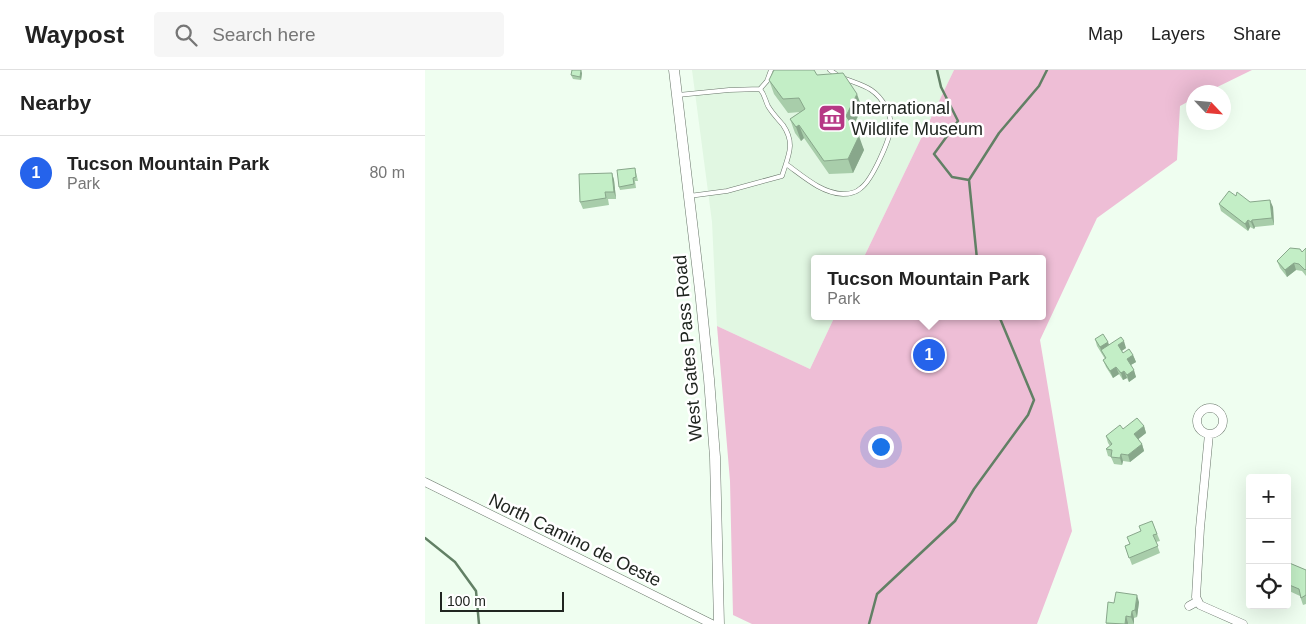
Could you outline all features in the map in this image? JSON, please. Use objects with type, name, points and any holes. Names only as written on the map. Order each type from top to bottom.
[{"type":"main road","name":"West Gates Pass Road","points":[[674,70],[701,300],[715,457],[719,624]]},
{"type":"street","points":[[1209,434],[1196,597],[1200,605],[1243,624]]},
{"type":"street","name":"North Camino de Oeste","points":[[425,482],[712,624]]},
{"type":"street","points":[[1189,606],[1198,600]]},
{"type":"lane","points":[[678,95],[760,89],[767,81],[771,70]]},
{"type":"lane","points":[[786,164],[819,187],[843,194],[853,193],[862,188],[877,165],[891,126],[887,108],[871,88],[834,74],[830,70]]},
{"type":"lane","points":[[689,196],[727,191],[782,176],[790,152],[791,140],[784,126],[769,107],[764,93],[760,89]]},
{"type":"shaded area","points":[[692,70],[954,70],[865,255],[811,255],[811,320],[833,320],[810,369],[717,326],[712,222]]},
{"type":"shaded area","points":[[954,70],[1252,70],[1221,85],[1186,85],[1186,103],[1180,106],[1177,160],[1097,218],[1040,340],[1072,531],[1037,624],[752,624],[733,615],[730,481],[717,326],[810,369],[833,320],[1046,320],[1046,255],[865,255]]},
{"type":"building","points":[[572,70],[581,70],[580,77],[571,75]]},
{"type":"building","name":"International Wildlife Museum","points":[[774,70],[814,70],[817,75],[843,73],[857,94],[846,116],[859,136],[848,159],[824,161],[799,125],[796,127],[790,119],[805,109],[799,98],[783,99],[769,80]]},
{"type":"building","points":[[635,168],[636,177],[633,178],[634,184],[619,187],[617,170]]},
{"type":"building","points":[[612,173],[614,192],[605,192],[606,198],[580,202],[579,174]]},
{"type":"building","points":[[1229,191],[1236,196],[1237,192],[1250,202],[1270,200],[1272,218],[1252,220],[1251,222],[1248,220],[1245,224],[1219,204]]},
{"type":"building","points":[[1290,248],[1300,249],[1302,252],[1306,248],[1305,270],[1299,264],[1294,263],[1285,270],[1277,261]]},
{"type":"building","points":[[1103,334],[1108,342],[1100,347],[1095,339]]},
{"type":"building","points":[[1121,337],[1124,341],[1118,345],[1123,353],[1129,349],[1133,355],[1127,359],[1134,370],[1127,375],[1124,371],[1121,373],[1116,367],[1110,371],[1103,360],[1106,358],[1101,350]]},
{"type":"building","points":[[1137,418],[1144,426],[1134,434],[1142,444],[1128,455],[1121,454],[1120,458],[1111,457],[1112,450],[1106,449],[1112,444],[1106,436],[1120,425],[1123,429]]},
{"type":"building","points":[[1152,521],[1157,534],[1153,535],[1158,546],[1129,558],[1125,546],[1130,544],[1127,537],[1141,531],[1139,526]]},
{"type":"building","points":[[1291,564],[1306,570],[1306,595],[1301,598],[1299,589],[1291,586]]},
{"type":"building","points":[[1116,592],[1137,595],[1135,610],[1132,611],[1131,617],[1126,616],[1125,624],[1106,623],[1108,602],[1114,603]]},
{"type":"waterway","points":[[937,70],[941,87],[958,121],[934,154],[952,177],[969,180]]},
{"type":"waterway","points":[[977,255],[969,180],[999,133],[1039,86],[1047,70]]},
{"type":"waterway","points":[[869,624],[877,594],[955,521],[974,489],[1028,415],[1034,400],[1001,320]]},
{"type":"waterway","points":[[425,538],[455,562],[476,591],[479,624]]},
{"type":"place","name":"International Wildlife Museum","points":[[832,118]]},
{"type":"place","name":"Tucson Mountain Park","points":[[929,355]]}]
